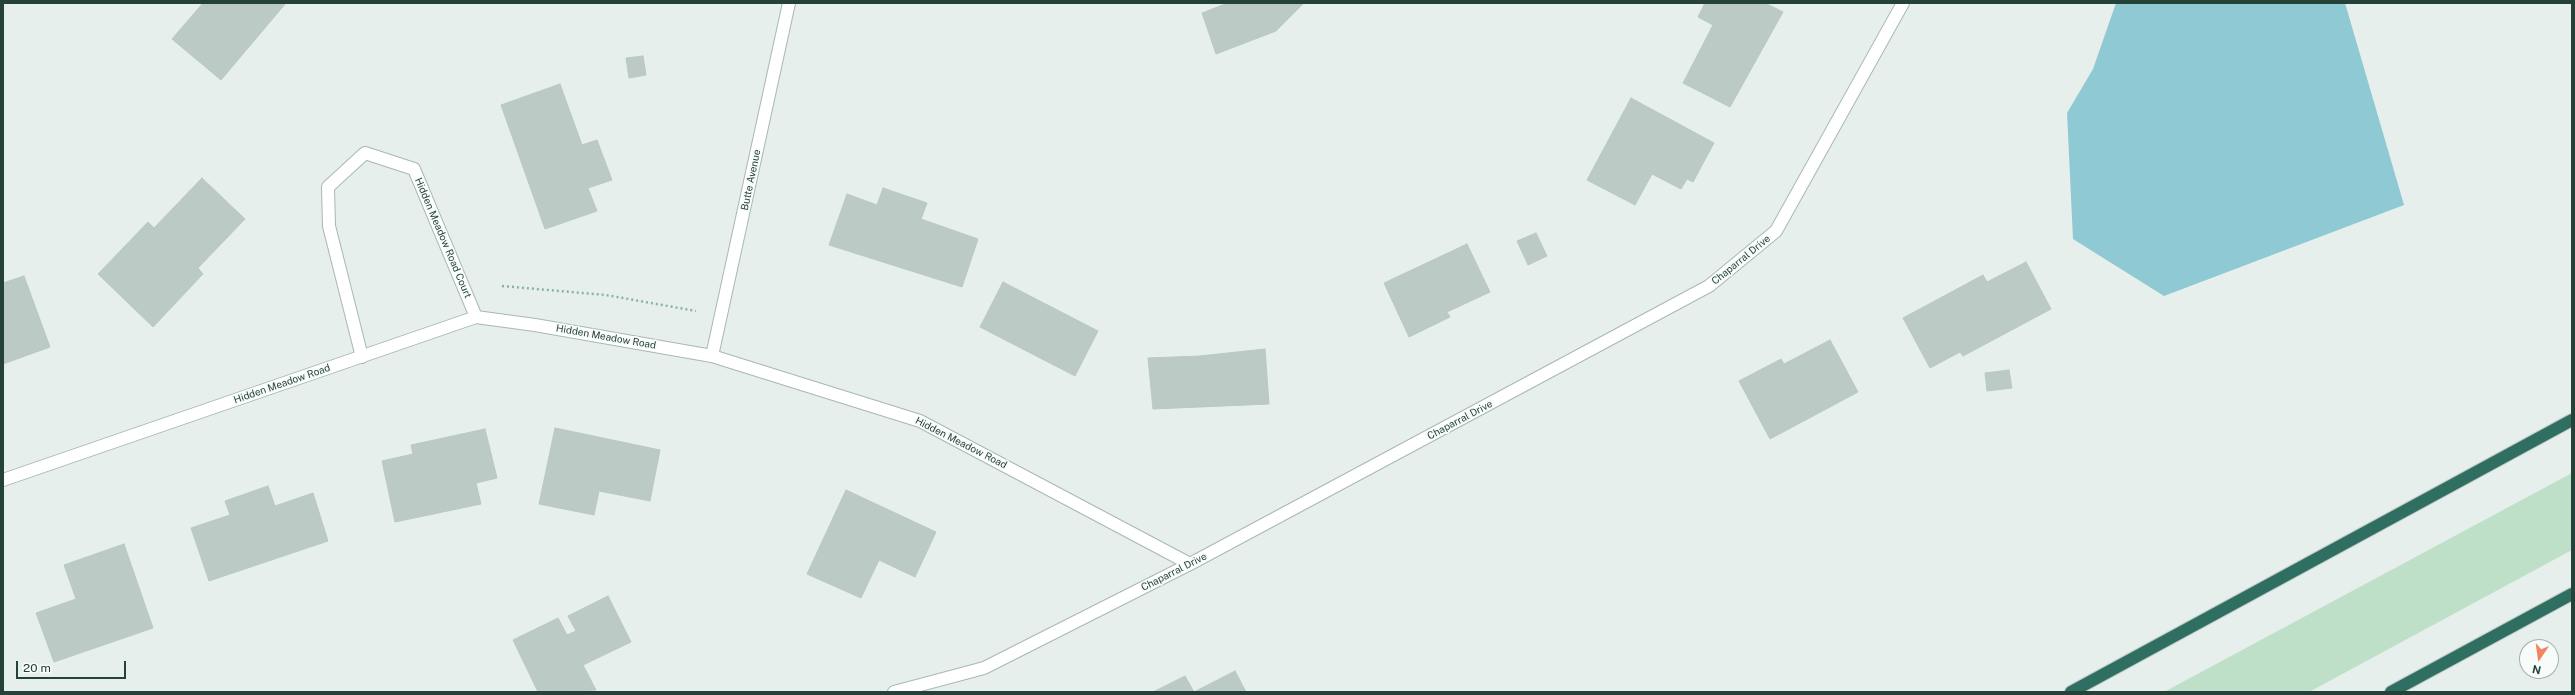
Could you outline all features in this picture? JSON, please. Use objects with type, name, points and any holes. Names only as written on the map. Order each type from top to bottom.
[{"type":"highway","points":[[2071,692],[2572,420]]},
{"type":"highway","points":[[2391,692],[2572,594]]},
{"type":"street","name":"Butte Avenue","points":[[712,356],[789,3]]},
{"type":"street","name":"Chaparral Drive","points":[[894,692],[984,668],[1190,564],[1710,286],[1776,231],[1903,3]]},
{"type":"street","name":"Hidden Meadow Road Court","points":[[362,357],[329,226],[328,187],[365,153],[414,169],[476,317]]},
{"type":"street","name":"Hidden Meadow Road","points":[[3,480],[476,317],[535,325],[712,356],[920,420],[1190,564]]},
{"type":"path","points":[[502,286],[606,295],[701,312]]},
{"type":"green space","points":[[2572,473],[2572,550],[2309,692],[2164,692]]},
{"type":"water","points":[[2116,3],[2345,3],[2404,205],[2164,296],[2073,239],[2067,113],[2093,69]]},
{"type":"building","points":[[203,3],[286,3],[221,80],[172,39]]},
{"type":"building","points":[[1228,3],[1304,3],[1276,31],[1216,54],[1202,13]]},
{"type":"building","points":[[1705,3],[1765,3],[1783,12],[1730,107],[1683,83],[1713,25],[1698,17]]},
{"type":"building","points":[[643,56],[646,75],[629,78],[626,58]]},
{"type":"building","points":[[560,84],[582,145],[597,140],[612,180],[588,188],[597,211],[545,229],[501,105]]},
{"type":"building","points":[[1631,98],[1714,143],[1693,182],[1687,179],[1681,189],[1652,174],[1635,205],[1587,180]]},
{"type":"building","points":[[202,178],[245,219],[198,268],[203,274],[153,327],[98,274],[148,222],[154,228]]},
{"type":"building","points":[[883,188],[927,203],[921,219],[978,239],[962,287],[829,245],[847,194],[877,205]]},
{"type":"building","points":[[1536,233],[1547,256],[1528,265],[1517,241]]},
{"type":"building","points":[[1467,244],[1490,292],[1447,312],[1450,317],[1409,337],[1384,283]]},
{"type":"building","points":[[2026,262],[2051,309],[1963,356],[1960,352],[1930,368],[1903,318],[1983,275],[1987,282]]},
{"type":"building","points":[[24,276],[50,347],[3,364],[3,283]]},
{"type":"building","points":[[1003,282],[1098,331],[1075,376],[980,327]]},
{"type":"building","points":[[1830,340],[1858,392],[1770,439],[1739,381],[1781,359],[1784,364]]},
{"type":"building","points":[[1265,349],[1269,404],[1153,409],[1148,358],[1200,356]]},
{"type":"building","points":[[2009,370],[2012,388],[1987,391],[1985,373]]},
{"type":"building","points":[[555,428],[660,450],[650,501],[599,491],[594,515],[539,504]]},
{"type":"building","points":[[485,429],[497,478],[476,483],[481,504],[395,522],[382,461],[413,454],[411,445]]},
{"type":"building","points":[[268,486],[275,506],[313,493],[328,541],[209,581],[191,528],[230,515],[225,501]]},
{"type":"building","points":[[846,490],[936,532],[915,577],[879,560],[861,598],[807,574]]},
{"type":"building","points":[[124,544],[153,628],[54,662],[36,613],[76,599],[64,565]]},
{"type":"building","points":[[608,596],[631,642],[583,665],[596,690],[538,692],[513,640],[558,618],[567,635],[576,631],[568,616]]},
{"type":"building","points":[[1235,671],[1246,692],[1194,692]]},
{"type":"building","points":[[1185,676],[1194,692],[1153,692]]}]
